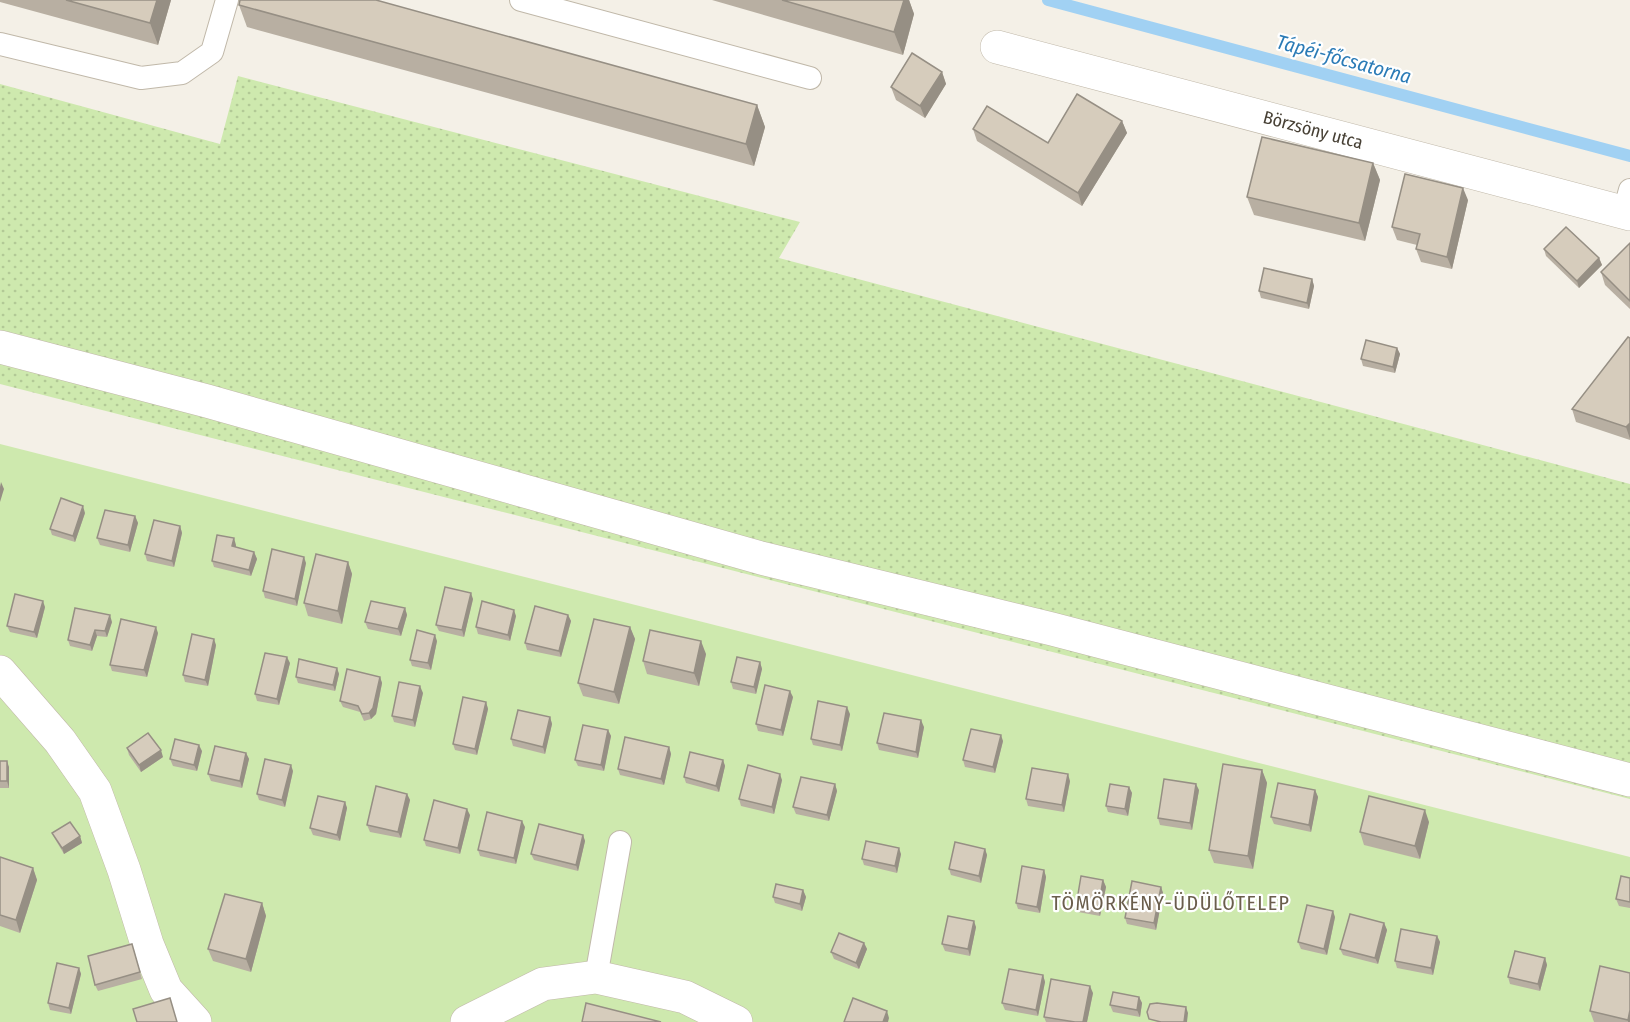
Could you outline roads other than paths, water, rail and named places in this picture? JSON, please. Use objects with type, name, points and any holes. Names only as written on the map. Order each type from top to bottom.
[{"type":"street","name":"Börzsöny utca","points":[[997,47],[1628,205]]},
{"type":"street","points":[[0,347],[207,401],[761,558],[1052,629],[1630,780]]},
{"type":"street","points":[[0,672],[60,741],[95,791],[124,870],[147,944],[166,990],[195,1022]]},
{"type":"street","points":[[467,1022],[543,984],[597,977],[685,997],[736,1022]]},
{"type":"lane","points":[[0,44],[141,78],[182,73],[212,52],[227,0]]},
{"type":"lane","points":[[521,0],[810,78]]},
{"type":"lane","points":[[597,977],[620,842]]},
{"type":"waterway","name":"Tápéi-főcsatorna","points":[[1048,0],[1630,156]]},
{"type":"district","name":"TÖMÖRKÉNY-ÜDÜLŐTELEP","points":[[1171,903]]}]
